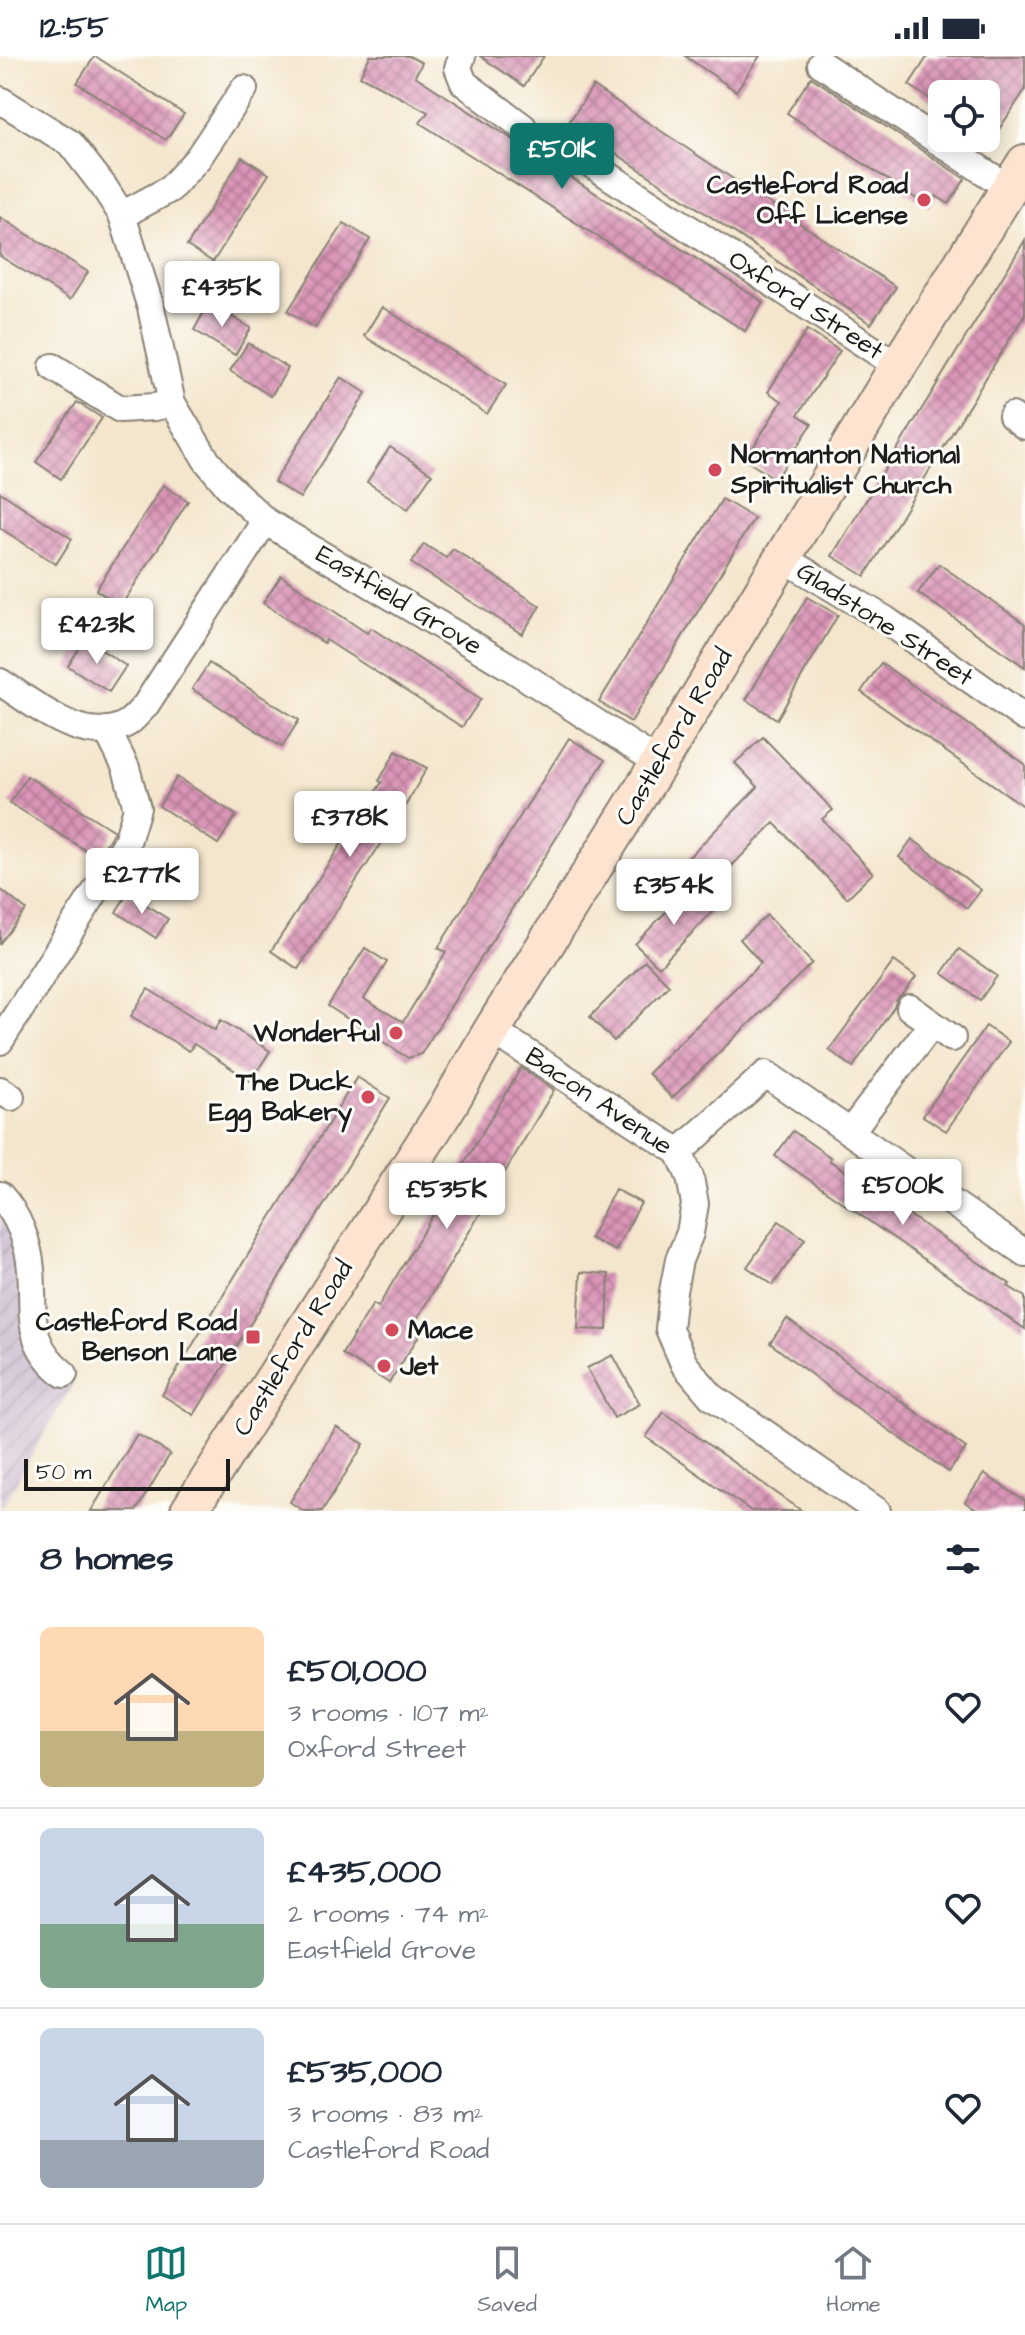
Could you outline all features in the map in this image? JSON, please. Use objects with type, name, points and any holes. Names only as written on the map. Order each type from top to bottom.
[{"type":"street","points":[[462,56],[458,68],[464,83],[523,127]]},
{"type":"street","points":[[821,64],[1019,176]]},
{"type":"street","points":[[122,215],[170,189],[198,158],[244,89]]},
{"type":"street","name":"Eastfield Grove","points":[[0,100],[70,143],[122,215],[151,308],[172,403],[207,461],[227,485],[265,521],[510,667],[659,763]]},
{"type":"street","name":"Oxford Street","points":[[553,139],[898,366]]},
{"type":"street","name":"Castleford Road","points":[[189,1511],[448,1106],[898,366],[1019,176]]},
{"type":"street","points":[[53,367],[120,409],[172,403]]},
{"type":"street","points":[[0,682],[69,725],[89,731],[126,724],[145,706],[265,521]]},
{"type":"street","name":"Gladstone Street","points":[[783,558],[886,620],[1025,718]]},
{"type":"street","points":[[0,1041],[127,842],[137,808],[126,768],[107,730]]},
{"type":"street","points":[[851,1131],[942,1031],[910,1008]]},
{"type":"street","name":"Bacon Avenue","points":[[492,1030],[679,1152],[690,1177],[695,1204],[690,1233],[679,1260],[669,1329],[684,1364],[711,1396],[877,1511]]},
{"type":"street","points":[[679,1152],[766,1074],[1025,1253]]},
{"type":"street","points":[[0,1195],[17,1220],[26,1244],[31,1270],[34,1334],[47,1360],[64,1374]]},
{"type":"shaded area","points":[[0,1195],[47,1360],[74,1382],[0,1510]]},
{"type":"building","points":[[95,56],[184,114],[166,140],[77,83]]},
{"type":"building","points":[[370,56],[409,56],[422,63],[415,76],[763,302],[745,331],[420,123],[428,112],[360,76]]},
{"type":"building","points":[[480,56],[544,56],[524,86]]},
{"type":"building","points":[[685,56],[760,56],[736,91]]},
{"type":"building","points":[[928,56],[1025,56],[1025,90],[1000,128],[1000,80],[928,80],[928,98],[909,85]]},
{"type":"building","points":[[811,77],[965,179],[949,204],[936,196],[929,207],[787,113]]},
{"type":"building","points":[[593,86],[896,287],[871,324],[569,122]]},
{"type":"building","points":[[242,157],[269,174],[213,262],[187,246]]},
{"type":"building","points":[[0,217],[88,272],[70,300],[0,256]]},
{"type":"building","points":[[344,223],[370,239],[315,328],[288,311]]},
{"type":"building","points":[[1025,240],[1025,314],[865,576],[832,556]]},
{"type":"building","points":[[209,303],[251,328],[235,355],[194,330]]},
{"type":"building","points":[[382,307],[506,385],[487,414],[364,336]]},
{"type":"building","points":[[807,330],[840,351],[798,415],[812,424],[776,479],[745,460],[782,401],[768,392]]},
{"type":"building","points":[[248,343],[288,368],[271,396],[230,371]]},
{"type":"building","points":[[341,377],[366,393],[300,498],[274,482]]},
{"type":"building","points":[[77,402],[102,418],[61,479],[36,462]]},
{"type":"building","points":[[390,447],[432,474],[408,509],[367,482]]},
{"type":"building","points":[[163,485],[188,501],[121,606],[96,590]]},
{"type":"building","points":[[0,492],[72,539],[56,564],[0,528]]},
{"type":"building","points":[[722,499],[754,518],[631,722],[599,702]]},
{"type":"building","points":[[424,544],[446,558],[453,549],[540,606],[522,634],[411,563]]},
{"type":"building","points":[[939,564],[1025,624],[1025,667],[918,593]]},
{"type":"building","points":[[281,576],[367,633],[371,628],[481,699],[462,727],[263,603]]},
{"type":"building","points":[[807,597],[838,615],[777,719],[746,700]]},
{"type":"building","points":[[85,639],[126,666],[109,692],[68,666]]},
{"type":"building","points":[[209,663],[299,720],[282,747],[192,689]]},
{"type":"building","points":[[881,663],[1025,764],[1025,807],[861,692]]},
{"type":"building","points":[[763,737],[833,810],[822,819],[873,873],[847,898],[774,823],[704,894],[678,868],[758,787],[735,763]]},
{"type":"building","points":[[569,738],[605,760],[421,1054],[408,1058],[328,1006],[365,948],[387,962],[364,999],[403,1022],[446,952],[438,948]]},
{"type":"building","points":[[396,751],[427,768],[403,810],[298,969],[271,951],[382,782],[379,781]]},
{"type":"building","points":[[27,776],[114,831],[98,858],[10,803]]},
{"type":"building","points":[[177,777],[236,815],[218,844],[159,806]]},
{"type":"building","points":[[912,839],[981,890],[967,908],[899,857]]},
{"type":"building","points":[[690,887],[714,910],[659,967],[635,944]]},
{"type":"building","points":[[0,889],[26,910],[0,943]]},
{"type":"building","points":[[128,893],[168,919],[156,938],[116,912]]},
{"type":"building","points":[[767,915],[812,963],[672,1098],[648,1073],[761,963],[740,939]]},
{"type":"building","points":[[959,949],[997,976],[980,1000],[942,973]]},
{"type":"building","points":[[645,961],[669,985],[614,1041],[590,1017]]},
{"type":"building","points":[[894,961],[916,977],[897,999],[853,1067],[829,1050]]},
{"type":"building","points":[[148,989],[215,1030],[221,1020],[270,1051],[251,1081],[194,1044],[189,1051],[131,1016]]},
{"type":"building","points":[[986,1026],[1009,1042],[946,1131],[923,1116]]},
{"type":"building","points":[[521,1068],[554,1090],[411,1329],[420,1334],[389,1383],[342,1354],[373,1304],[378,1307]]},
{"type":"building","points":[[357,1077],[390,1098],[194,1415],[162,1395]]},
{"type":"building","points":[[793,1131],[831,1158],[829,1160],[1010,1284],[1008,1286],[1025,1297],[1025,1329],[775,1156]]},
{"type":"building","points":[[615,1189],[641,1203],[615,1251],[590,1238]]},
{"type":"building","points":[[779,1221],[805,1239],[773,1285],[747,1267]]},
{"type":"building","points":[[581,1272],[609,1274],[607,1330],[578,1329]]},
{"type":"building","points":[[787,1319],[966,1448],[949,1472],[770,1343]]},
{"type":"building","points":[[613,1355],[640,1404],[614,1418],[587,1368]]},
{"type":"building","points":[[664,1412],[802,1511],[751,1511],[646,1437]]},
{"type":"building","points":[[336,1427],[364,1444],[322,1511],[304,1511],[290,1502]]},
{"type":"building","points":[[137,1434],[170,1454],[148,1491],[136,1511],[91,1511]]},
{"type":"building","points":[[984,1474],[1025,1501],[1025,1511],[978,1511],[965,1502]]},
{"type":"place","name":"Castleford Road Off License","points":[[924,200]]},
{"type":"place","name":"Normanton National Spiritualist Church","points":[[715,470]]},
{"type":"place","name":"Wonderful","points":[[396,1033]]},
{"type":"place","name":"The Duck Egg Bakery","points":[[368,1097]]},
{"type":"place","name":"Mace","points":[[392,1330]]},
{"type":"place","name":"Castleford Road Benson Lane","points":[[253,1337]]},
{"type":"place","name":"Jet","points":[[384,1366]]}]
